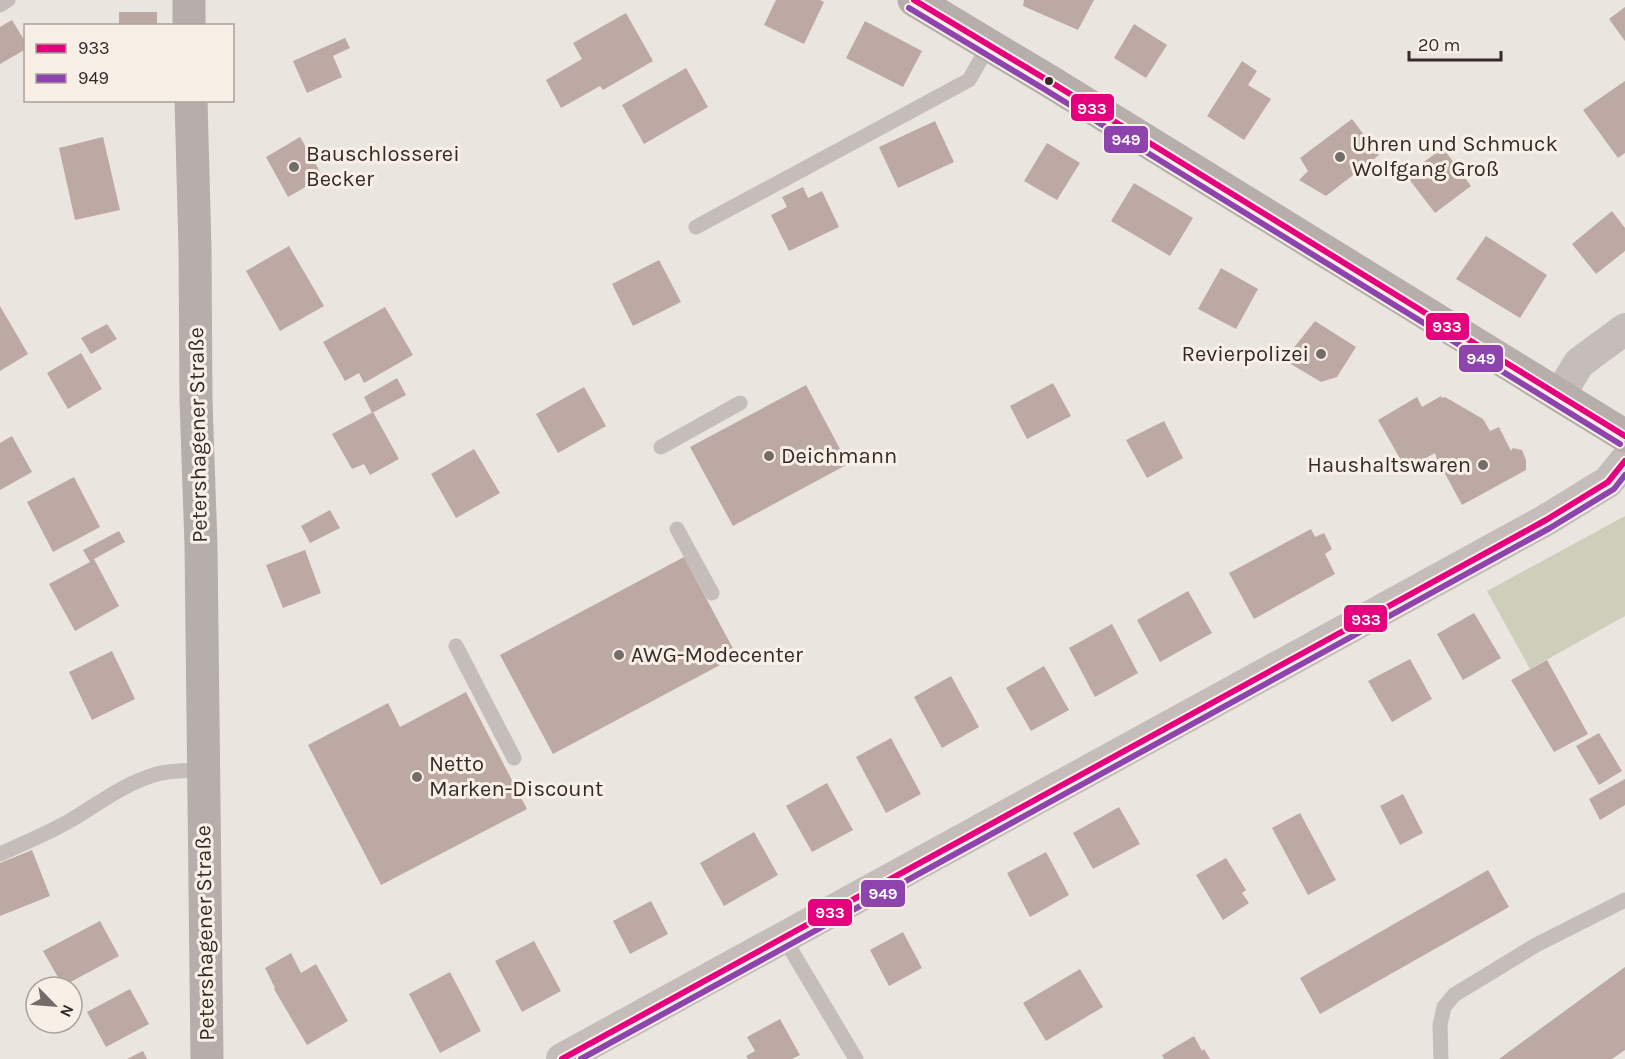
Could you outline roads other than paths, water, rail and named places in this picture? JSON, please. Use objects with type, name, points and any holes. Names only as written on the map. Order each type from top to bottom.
[{"type":"street","points":[[189,0],[189,24]]},
{"type":"street","points":[[922,2],[1625,436]]},
{"type":"street","name":"Petershagener Straße","points":[[191,102],[201,546],[207,1059]]},
{"type":"street","points":[[1559,396],[1579,363],[1625,329]]},
{"type":"street","points":[[562,1059],[1546,520],[1608,482],[1625,460]]},
{"type":"lane","points":[[0,4],[8,0]]},
{"type":"lane","points":[[696,228],[969,80],[989,45]]},
{"type":"lane","points":[[661,447],[740,403]]},
{"type":"lane","points":[[677,529],[712,593]]},
{"type":"lane","points":[[456,646],[514,758]]},
{"type":"lane","points":[[0,854],[70,821],[131,784],[173,771],[203,770]]},
{"type":"lane","points":[[1441,1059],[1440,1025],[1444,1007],[1454,995],[1536,945],[1625,900]]},
{"type":"lane","points":[[784,938],[856,1059]]},
{"type":"place","name":"Uhren und Schmuck Wolfgang Groß","points":[[1340,157]]},
{"type":"place","name":"Bauschlosserei Becker","points":[[294,167]]},
{"type":"place","name":"Revierpolizei","points":[[1321,354]]},
{"type":"place","name":"Deichmann","points":[[769,456]]},
{"type":"place","name":"Haushaltswaren","points":[[1483,465]]},
{"type":"place","name":"AWG-Modecenter","points":[[619,655]]},
{"type":"place","name":"Netto Marken-Discount","points":[[417,777]]}]
